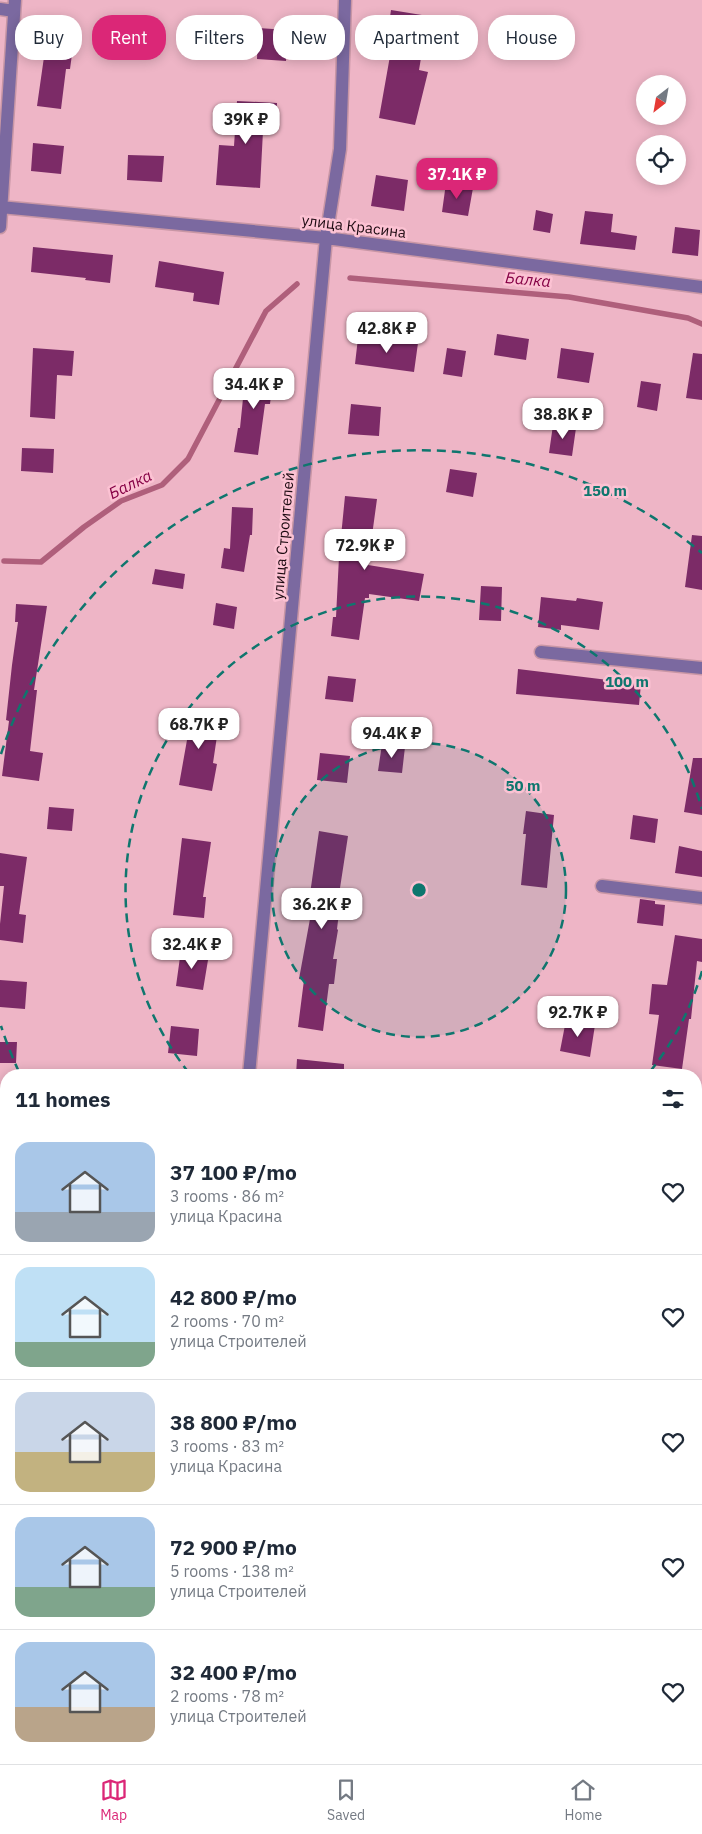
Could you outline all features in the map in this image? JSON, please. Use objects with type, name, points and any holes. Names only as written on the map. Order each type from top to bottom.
[{"type":"street","name":"улица Строителей","points":[[251,1069],[326,238],[340,149],[345,0]]},
{"type":"street","points":[[0,9],[14,5],[0,227]]},
{"type":"street","name":"улица Красина","points":[[1,207],[326,238],[702,287]]},
{"type":"street","points":[[541,652],[702,668]]},
{"type":"street","points":[[602,886],[702,898]]},
{"type":"building","points":[[391,10],[422,15],[390,15]]},
{"type":"building","points":[[263,28],[273,29],[273,60],[286,61],[263,59]]},
{"type":"building","points":[[44,60],[71,60],[70,69],[66,69],[61,109],[37,106]]},
{"type":"building","points":[[389,60],[421,60],[419,70],[428,72],[415,125],[379,118]]},
{"type":"building","points":[[237,101],[277,103],[276,132],[263,131],[260,188],[216,185],[219,145],[234,146]]},
{"type":"building","points":[[33,143],[64,146],[61,174],[31,171]]},
{"type":"building","points":[[128,155],[164,156],[162,182],[127,180]]},
{"type":"building","points":[[376,175],[408,180],[404,211],[371,206]]},
{"type":"building","points":[[446,183],[473,188],[468,216],[442,212]]},
{"type":"building","points":[[536,210],[553,214],[550,233],[533,230]]},
{"type":"building","points":[[585,211],[613,214],[611,232],[637,236],[635,250],[580,244]]},
{"type":"building","points":[[675,227],[700,230],[698,256],[672,253]]},
{"type":"building","points":[[33,247],[113,255],[110,283],[85,280],[86,278],[31,272]]},
{"type":"building","points":[[159,261],[224,272],[219,305],[193,301],[194,293],[155,287]]},
{"type":"building","points":[[497,334],[529,339],[526,360],[494,355]]},
{"type":"building","points":[[358,338],[388,341],[389,339],[418,343],[414,372],[355,364]]},
{"type":"building","points":[[33,348],[74,351],[72,376],[57,375],[55,419],[30,417]]},
{"type":"building","points":[[447,348],[466,351],[462,377],[443,374]]},
{"type":"building","points":[[561,348],[594,353],[589,383],[557,378]]},
{"type":"building","points":[[693,353],[702,354],[702,400],[686,398]]},
{"type":"building","points":[[246,369],[274,371],[270,404],[265,404],[258,455],[234,452],[238,428],[240,428]]},
{"type":"building","points":[[641,381],[661,384],[657,411],[637,407]]},
{"type":"building","points":[[351,404],[381,407],[379,436],[348,434]]},
{"type":"building","points":[[553,425],[576,428],[572,456],[549,453]]},
{"type":"building","points":[[22,448],[54,449],[53,473],[21,471]]},
{"type":"building","points":[[450,469],[477,473],[473,497],[446,492]]},
{"type":"building","points":[[345,496],[377,499],[368,565],[424,574],[419,601],[369,594],[369,598],[365,598],[359,640],[331,636],[333,617],[336,617]]},
{"type":"building","points":[[232,507],[253,508],[252,535],[250,535],[244,572],[221,568],[224,548],[230,549]]},
{"type":"building","points":[[692,535],[702,536],[702,590],[685,587]]},
{"type":"building","points":[[155,569],[185,574],[183,589],[152,584]]},
{"type":"building","points":[[481,586],[502,587],[501,621],[479,620]]},
{"type":"building","points":[[541,597],[576,601],[577,598],[603,602],[599,630],[561,625],[561,630],[538,627]]},
{"type":"building","points":[[216,603],[237,607],[234,629],[213,625]]},
{"type":"building","points":[[16,604],[47,606],[34,690],[37,690],[30,751],[43,753],[39,781],[2,776],[9,721],[6,720],[18,622],[15,622]]},
{"type":"building","points":[[518,669],[641,684],[639,705],[516,694]]},
{"type":"building","points":[[328,676],[356,679],[353,702],[325,699]]},
{"type":"building","points":[[184,710],[220,716],[213,763],[217,764],[212,791],[179,785],[187,740],[179,739]]},
{"type":"building","points":[[382,744],[405,747],[402,773],[378,771]]},
{"type":"building","points":[[320,753],[350,756],[347,783],[317,780]]},
{"type":"building","points":[[693,758],[702,758],[702,815],[684,812]]},
{"type":"building","points":[[49,807],[74,809],[72,831],[47,829]]},
{"type":"building","points":[[526,811],[554,815],[547,888],[521,885],[526,834],[523,834]]},
{"type":"building","points":[[633,815],[658,819],[655,843],[630,839]]},
{"type":"building","points":[[319,831],[348,836],[340,888],[342,888],[338,930],[333,959],[337,959],[334,984],[329,984],[323,1031],[298,1027],[304,980],[299,979],[312,908],[308,908]]},
{"type":"building","points":[[182,838],[211,842],[203,897],[206,897],[204,918],[173,915]]},
{"type":"building","points":[[679,846],[702,851],[702,877],[675,873]]},
{"type":"building","points":[[0,853],[27,857],[19,914],[26,915],[23,943],[0,940],[4,886],[0,886]]},
{"type":"building","points":[[640,899],[655,901],[655,904],[665,905],[663,926],[637,923]]},
{"type":"building","points":[[675,935],[702,939],[702,962],[697,961],[691,1019],[689,1019],[682,1069],[652,1065],[659,1015],[649,1014],[652,984],[667,985]]},
{"type":"building","points":[[181,950],[209,954],[203,990],[176,986]]},
{"type":"building","points":[[0,980],[27,982],[25,1009],[0,1007]]},
{"type":"building","points":[[566,1020],[595,1025],[590,1057],[560,1051]]},
{"type":"building","points":[[171,1026],[199,1029],[197,1056],[168,1053]]},
{"type":"building","points":[[0,1042],[17,1042],[16,1063],[0,1063]]},
{"type":"building","points":[[297,1059],[344,1064],[344,1069],[296,1069]]},
{"type":"waterway","name":"Балка","points":[[350,278],[569,297],[688,318],[702,324]]},
{"type":"waterway","name":"Балка","points":[[4,561],[41,562],[84,527],[121,501],[162,485],[188,459],[266,311],[297,284]]}]
